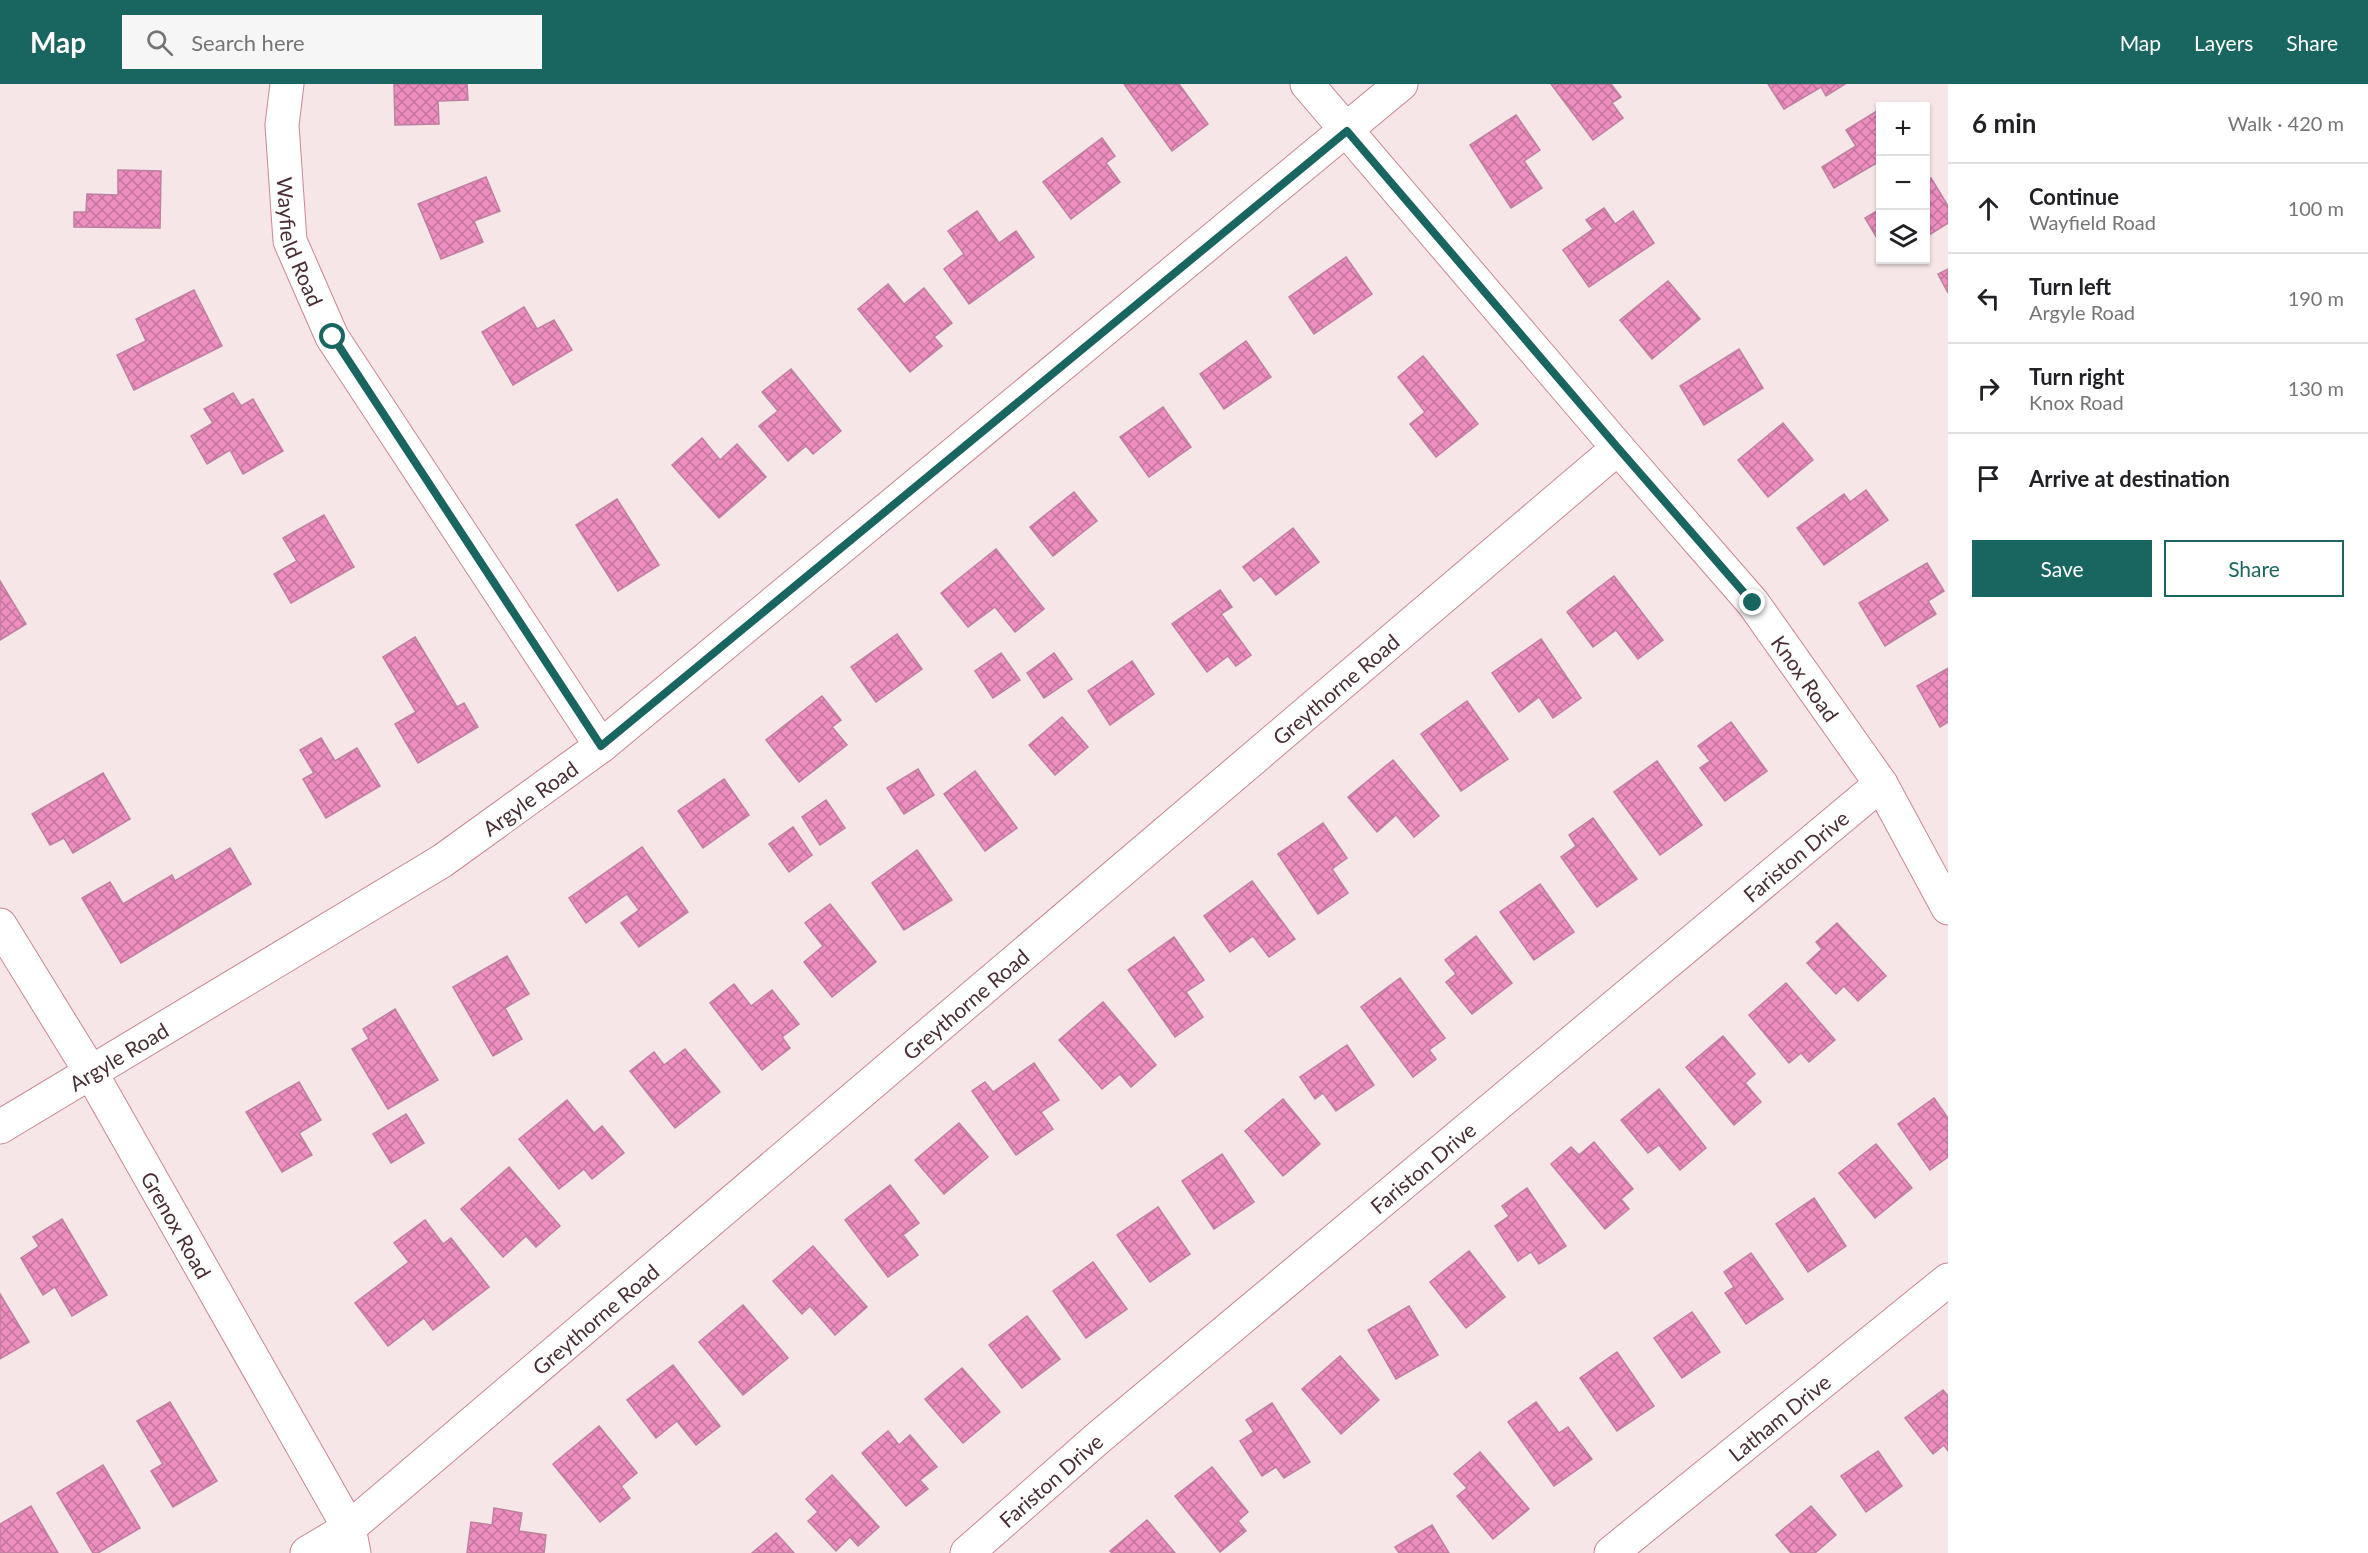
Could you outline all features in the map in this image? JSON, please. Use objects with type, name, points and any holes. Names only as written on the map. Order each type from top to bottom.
[{"type":"street","name":"Wayfield Road","points":[[286,84],[282,125],[290,241],[333,337],[601,746]]},
{"type":"street","name":"Knox Road","points":[[1307,84],[1753,603],[1881,784],[1948,908]]},
{"type":"street","name":"Argyle Road","points":[[0,1126],[441,861],[601,746],[1401,84]]},
{"type":"street","name":"Greythorne Road","points":[[306,1553],[352,1540],[1618,448]]},
{"type":"street","name":"Fariston Drive","points":[[967,1553],[1116,1423],[1881,784]]},
{"type":"street","name":"Grenox Road","points":[[0,925],[90,1071],[352,1540]]},
{"type":"street","name":"Latham Drive","points":[[1611,1553],[1948,1280]]},
{"type":"building","points":[[394,84],[467,84],[468,100],[438,101],[439,124],[395,125]]},
{"type":"building","points":[[1124,84],[1179,84],[1208,124],[1172,151]]},
{"type":"building","points":[[1551,84],[1611,84],[1621,97],[1612,103],[1623,118],[1593,140]]},
{"type":"building","points":[[1768,84],[1845,84],[1826,96],[1821,87],[1784,109]]},
{"type":"building","points":[[1876,111],[1876,163],[1834,188],[1822,167],[1856,146],[1846,130]]},
{"type":"building","points":[[1516,115],[1540,150],[1524,161],[1542,188],[1511,208],[1470,145]]},
{"type":"building","points":[[1102,138],[1115,156],[1106,163],[1120,182],[1071,219],[1043,182]]},
{"type":"building","points":[[118,170],[161,171],[160,228],[74,227],[74,212],[86,212],[87,194],[118,195]]},
{"type":"building","points":[[486,177],[500,211],[474,221],[483,242],[441,259],[418,204]]},
{"type":"building","points":[[1930,179],[1948,206],[1948,223],[1930,234],[1930,210]]},
{"type":"building","points":[[1604,208],[1615,224],[1633,211],[1654,243],[1589,287],[1563,250],[1593,229],[1586,220]]},
{"type":"building","points":[[977,211],[999,243],[1016,231],[1034,257],[969,304],[944,269],[964,254],[948,231]]},
{"type":"building","points":[[1876,211],[1876,236],[1865,218]]},
{"type":"building","points":[[1346,257],[1372,294],[1314,334],[1289,297]]},
{"type":"building","points":[[1948,269],[1948,293],[1938,274]]},
{"type":"building","points":[[1668,281],[1700,319],[1652,359],[1620,320]]},
{"type":"building","points":[[888,284],[904,304],[924,288],[952,323],[934,337],[942,346],[910,372],[858,309]]},
{"type":"building","points":[[194,290],[222,346],[134,390],[117,355],[146,341],[136,319]]},
{"type":"building","points":[[524,307],[537,329],[554,320],[572,350],[513,385],[482,332]]},
{"type":"building","points":[[1246,341],[1271,377],[1224,409],[1200,374]]},
{"type":"building","points":[[1739,349],[1763,388],[1704,425],[1680,386]]},
{"type":"building","points":[[1423,356],[1478,424],[1436,457],[1410,424],[1425,412],[1398,377]]},
{"type":"building","points":[[791,369],[841,431],[813,454],[806,446],[788,461],[759,426],[778,411],[762,392]]},
{"type":"building","points":[[233,393],[241,406],[253,399],[283,451],[243,474],[230,450],[207,464],[191,436],[213,423],[204,409]]},
{"type":"building","points":[[1163,407],[1191,447],[1149,477],[1120,437]]},
{"type":"building","points":[[1783,423],[1813,460],[1768,497],[1738,460]]},
{"type":"building","points":[[702,438],[720,460],[737,444],[766,477],[719,518],[672,465]]},
{"type":"building","points":[[1866,490],[1888,520],[1824,565],[1797,528],[1844,494],[1850,502]]},
{"type":"building","points":[[1074,492],[1097,521],[1053,556],[1030,527]]},
{"type":"building","points":[[617,499],[659,565],[618,591],[576,525]]},
{"type":"building","points":[[324,515],[354,567],[291,603],[274,574],[297,561],[283,538]]},
{"type":"building","points":[[1293,528],[1319,562],[1276,595],[1261,576],[1254,581],[1243,567]]},
{"type":"building","points":[[996,549],[1044,609],[1015,632],[995,607],[968,627],[941,593]]},
{"type":"building","points":[[1927,563],[1944,591],[1928,601],[1936,614],[1885,646],[1859,603]]},
{"type":"building","points":[[1614,576],[1663,640],[1638,659],[1616,630],[1593,647],[1567,612]]},
{"type":"building","points":[[0,581],[26,624],[0,640]]},
{"type":"building","points":[[1220,590],[1232,607],[1221,614],[1251,655],[1236,666],[1228,656],[1207,672],[1172,624]]},
{"type":"building","points":[[897,634],[922,669],[876,702],[851,667]]},
{"type":"building","points":[[415,637],[457,707],[464,703],[478,727],[418,763],[395,724],[416,712],[383,657]]},
{"type":"building","points":[[1541,639],[1581,698],[1553,718],[1539,697],[1519,712],[1492,673]]},
{"type":"building","points":[[1001,653],[1020,680],[993,698],[975,671]]},
{"type":"building","points":[[1054,653],[1072,679],[1044,698],[1027,673]]},
{"type":"building","points":[[1132,661],[1154,694],[1110,725],[1088,691]]},
{"type":"building","points":[[1948,668],[1948,722],[1940,727],[1917,686]]},
{"type":"building","points":[[822,696],[841,720],[832,727],[847,745],[799,782],[766,740]]},
{"type":"building","points":[[1467,701],[1508,759],[1461,791],[1421,734]]},
{"type":"building","points":[[1062,717],[1088,747],[1055,775],[1029,745]]},
{"type":"building","points":[[1731,722],[1767,771],[1725,801],[1700,768],[1710,761],[1698,746]]},
{"type":"building","points":[[321,738],[335,761],[357,748],[380,786],[326,818],[303,779],[314,773],[300,750]]},
{"type":"building","points":[[1393,760],[1439,816],[1414,837],[1396,815],[1377,832],[1348,797]]},
{"type":"building","points":[[1657,761],[1702,825],[1660,855],[1614,792]]},
{"type":"building","points":[[918,769],[934,795],[904,814],[887,788]]},
{"type":"building","points":[[975,771],[1017,828],[985,851],[944,794]]},
{"type":"building","points":[[103,773],[130,819],[73,853],[64,838],[50,845],[32,814]]},
{"type":"building","points":[[724,779],[749,815],[703,848],[678,811]]},
{"type":"building","points":[[826,800],[845,828],[820,845],[802,817]]},
{"type":"building","points":[[1593,818],[1637,879],[1597,907],[1561,857],[1576,846],[1569,835]]},
{"type":"building","points":[[1323,823],[1347,858],[1332,869],[1348,893],[1318,914],[1278,854]]},
{"type":"building","points":[[793,827],[812,855],[789,872],[769,844]]},
{"type":"building","points":[[642,847],[688,912],[639,947],[621,923],[639,910],[627,894],[586,923],[569,898]]},
{"type":"building","points":[[230,848],[251,884],[121,963],[82,898],[110,882],[123,904],[172,875],[175,881]]},
{"type":"building","points":[[917,850],[952,900],[904,930],[872,883]]},
{"type":"building","points":[[1252,881],[1295,939],[1269,957],[1253,936],[1230,952],[1204,916]]},
{"type":"building","points":[[1540,884],[1574,932],[1534,960],[1500,912]]},
{"type":"building","points":[[830,904],[876,962],[832,997],[804,962],[823,946],[805,923]]},
{"type":"building","points":[[1837,923],[1886,976],[1858,1001],[1844,986],[1836,994],[1807,963],[1822,949],[1816,942]]},
{"type":"building","points":[[1476,936],[1512,983],[1472,1014],[1446,982],[1456,974],[1445,960]]},
{"type":"building","points":[[1174,937],[1204,980],[1186,992],[1203,1017],[1175,1037],[1128,970]]},
{"type":"building","points":[[507,956],[529,994],[505,1008],[522,1039],[493,1056],[453,987]]},
{"type":"building","points":[[1400,978],[1445,1038],[1429,1050],[1436,1059],[1413,1077],[1361,1007]]},
{"type":"building","points":[[1786,983],[1835,1040],[1809,1062],[1801,1053],[1789,1063],[1749,1015]]},
{"type":"building","points":[[734,984],[751,1006],[772,990],[799,1024],[782,1037],[790,1048],[762,1070],[710,1003]]},
{"type":"building","points":[[1103,1002],[1156,1065],[1131,1087],[1120,1074],[1102,1089],[1059,1040]]},
{"type":"building","points":[[395,1009],[438,1080],[388,1109],[352,1049],[369,1039],[363,1029]]},
{"type":"building","points":[[1723,1036],[1755,1074],[1745,1083],[1761,1102],[1734,1125],[1686,1067]]},
{"type":"building","points":[[1347,1045],[1374,1085],[1336,1111],[1323,1093],[1315,1099],[1300,1077]]},
{"type":"building","points":[[685,1049],[720,1092],[675,1128],[630,1071],[654,1052],[664,1065]]},
{"type":"building","points":[[1034,1063],[1059,1100],[1041,1112],[1053,1129],[1016,1155],[972,1091],[985,1082],[993,1092]]},
{"type":"building","points":[[299,1082],[321,1120],[299,1133],[312,1155],[282,1172],[246,1112]]},
{"type":"building","points":[[1659,1089],[1706,1148],[1680,1170],[1659,1145],[1648,1153],[1621,1120]]},
{"type":"building","points":[[1934,1098],[1948,1118],[1948,1157],[1930,1170],[1898,1124]]},
{"type":"building","points":[[1283,1099],[1320,1144],[1283,1176],[1245,1131]]},
{"type":"building","points":[[567,1100],[594,1133],[602,1126],[624,1153],[592,1179],[584,1169],[559,1189],[519,1139]]},
{"type":"building","points":[[406,1114],[424,1143],[391,1163],[373,1134]]},
{"type":"building","points":[[959,1123],[988,1157],[944,1194],[915,1160]]},
{"type":"building","points":[[1594,1142],[1633,1189],[1621,1199],[1629,1209],[1605,1229],[1551,1164],[1571,1147],[1579,1155]]},
{"type":"building","points":[[1876,1144],[1912,1188],[1875,1218],[1839,1173]]},
{"type":"building","points":[[1222,1154],[1254,1202],[1214,1229],[1182,1181]]},
{"type":"building","points":[[509,1167],[560,1226],[536,1247],[526,1236],[503,1257],[461,1209]]},
{"type":"building","points":[[890,1185],[919,1223],[903,1235],[918,1255],[888,1277],[845,1220]]},
{"type":"building","points":[[1527,1188],[1566,1246],[1539,1264],[1531,1252],[1518,1261],[1495,1226],[1509,1216],[1502,1206]]},
{"type":"building","points":[[1814,1198],[1846,1246],[1808,1272],[1776,1224]]},
{"type":"building","points":[[1158,1207],[1190,1254],[1150,1282],[1117,1235]]},
{"type":"building","points":[[62,1219],[107,1295],[72,1316],[55,1287],[43,1295],[21,1258],[39,1246],[33,1237]]},
{"type":"building","points":[[425,1220],[443,1244],[451,1238],[489,1287],[433,1330],[424,1318],[388,1346],[355,1303],[409,1262],[394,1243]]},
{"type":"building","points":[[813,1246],[867,1307],[835,1335],[810,1306],[802,1314],[773,1281]]},
{"type":"building","points":[[1469,1251],[1505,1297],[1466,1328],[1430,1282]]},
{"type":"building","points":[[1751,1253],[1783,1299],[1746,1324],[1725,1293],[1734,1287],[1724,1272]]},
{"type":"building","points":[[1093,1262],[1127,1309],[1086,1338],[1053,1291]]},
{"type":"building","points":[[0,1294],[29,1342],[0,1359]]},
{"type":"building","points":[[743,1305],[788,1358],[743,1395],[699,1342]]},
{"type":"building","points":[[1409,1306],[1438,1355],[1396,1379],[1368,1330]]},
{"type":"building","points":[[1692,1312],[1720,1352],[1682,1378],[1654,1338]]},
{"type":"building","points":[[1027,1316],[1060,1359],[1022,1388],[989,1345]]},
{"type":"building","points":[[1617,1352],[1654,1406],[1617,1431],[1580,1378]]},
{"type":"building","points":[[1340,1356],[1379,1400],[1341,1434],[1302,1389]]},
{"type":"building","points":[[673,1365],[720,1426],[696,1445],[677,1421],[656,1438],[627,1400]]},
{"type":"building","points":[[962,1368],[1000,1412],[963,1443],[925,1399]]},
{"type":"building","points":[[1943,1390],[1948,1396],[1948,1451],[1944,1445],[1933,1454],[1905,1418]]},
{"type":"building","points":[[170,1402],[217,1481],[173,1507],[151,1471],[163,1464],[137,1421]]},
{"type":"building","points":[[1536,1402],[1559,1433],[1568,1427],[1592,1459],[1554,1486],[1508,1422]]},
{"type":"building","points":[[1272,1403],[1310,1462],[1284,1478],[1276,1467],[1262,1476],[1240,1441],[1254,1432],[1246,1420]]},
{"type":"building","points":[[599,1426],[637,1473],[621,1486],[630,1498],[600,1522],[553,1464]]},
{"type":"building","points":[[888,1431],[899,1445],[910,1435],[937,1467],[920,1480],[928,1489],[906,1506],[862,1453]]},
{"type":"building","points":[[1878,1451],[1902,1486],[1866,1512],[1841,1476]]},
{"type":"building","points":[[1480,1452],[1529,1509],[1493,1539],[1457,1496],[1467,1488],[1454,1474]]},
{"type":"building","points":[[103,1465],[140,1528],[98,1553],[93,1553],[57,1493]]},
{"type":"building","points":[[1212,1467],[1248,1512],[1238,1521],[1246,1531],[1220,1552],[1175,1496]]},
{"type":"building","points":[[832,1475],[879,1527],[858,1546],[850,1537],[836,1551],[808,1521],[818,1512],[806,1499]]},
{"type":"building","points":[[31,1506],[58,1553],[0,1553],[0,1524]]},
{"type":"building","points":[[1811,1506],[1836,1535],[1815,1553],[1791,1553],[1776,1535]]},
{"type":"building","points":[[494,1508],[522,1513],[519,1531],[546,1535],[544,1553],[467,1553],[471,1522],[492,1525]]},
{"type":"building","points":[[1147,1520],[1175,1553],[1112,1553],[1110,1551]]},
{"type":"building","points":[[1432,1525],[1449,1553],[1399,1553],[1395,1547]]},
{"type":"building","points":[[776,1533],[794,1553],[752,1553]]},
{"type":"route","points":[[333,337],[601,746],[1347,131],[1753,603]]}]
